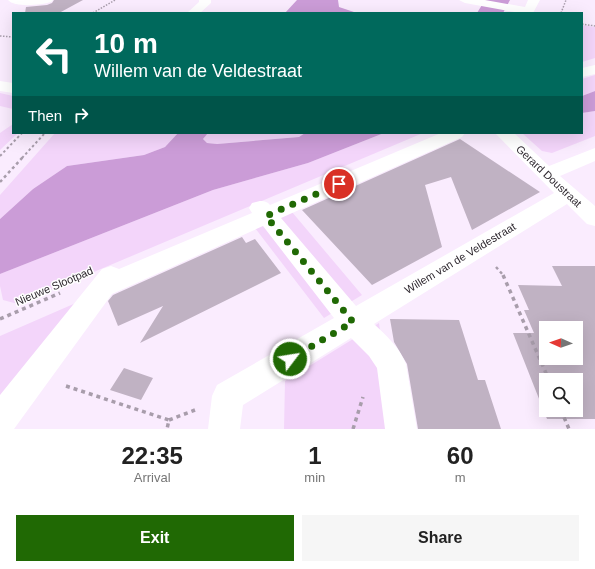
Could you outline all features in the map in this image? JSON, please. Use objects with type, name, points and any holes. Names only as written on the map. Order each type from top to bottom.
[{"type":"street","points":[[14,0],[34,2],[47,0]]},
{"type":"street","points":[[195,12],[205,4],[205,0]]},
{"type":"street","points":[[469,1],[529,11],[534,0]]},
{"type":"street","points":[[583,73],[595,69]]},
{"type":"street","points":[[0,86],[12,88]]},
{"type":"street","points":[[0,421],[109,279],[263,212],[454,134]]},
{"type":"street","name":"Gerard Doustraat","points":[[505,134],[546,174],[595,218]]},
{"type":"street","points":[[546,174],[595,154]]},
{"type":"street","name":"Willem van de Veldestraat","points":[[224,429],[228,396],[568,194]]},
{"type":"street","points":[[263,212],[353,322],[378,347],[392,364],[401,429]]},
{"type":"path","points":[[95,12],[115,0]]},
{"type":"path","points":[[561,12],[566,0]]},
{"type":"path","points":[[583,24],[595,26]]},
{"type":"path","points":[[0,36],[12,38]]},
{"type":"path","points":[[0,156],[21,134]]},
{"type":"path","points":[[0,182],[44,134]]},
{"type":"path","points":[[476,249],[506,277],[546,373]]},
{"type":"path","name":"Nieuwe Slootpad","points":[[0,319],[64,292]]},
{"type":"path","points":[[35,375],[169,420],[167,429]]},
{"type":"path","points":[[564,417],[569,429]]},
{"type":"shaded area","points":[[297,0],[338,0],[339,7],[354,12],[286,12]]},
{"type":"shaded area","points":[[485,0],[510,0],[504,12],[478,12]]},
{"type":"shaded area","points":[[583,25],[595,27],[595,58],[583,62]]},
{"type":"shaded area","points":[[595,75],[595,91],[583,96],[583,79]]},
{"type":"shaded area","points":[[595,91],[595,111],[583,113],[583,96]]},
{"type":"shaded area","points":[[0,93],[12,96],[12,109],[0,106]]},
{"type":"shaded area","points":[[595,111],[595,136],[552,153],[542,151],[523,134],[583,134],[583,113]]},
{"type":"shaded area","points":[[12,125],[12,134],[17,134],[0,150],[0,133]]},
{"type":"shaded area","points":[[54,134],[177,134],[165,147],[144,155],[67,166],[33,189],[0,219],[0,195]]},
{"type":"shaded area","points":[[177,134],[207,134],[203,139],[207,143],[217,144],[299,137],[304,134],[381,134],[308,163],[213,190],[0,274],[0,219],[33,189],[67,166],[144,155],[165,147]]},
{"type":"shaded area","points":[[207,134],[304,134],[299,137],[217,144],[207,143],[203,139]]},
{"type":"shaded area","points":[[381,134],[421,134],[18,304],[3,300],[0,286],[0,274],[213,190],[308,163]]},
{"type":"shaded area","points":[[292,212],[362,295],[324,318],[255,228]]},
{"type":"shaded area","points":[[85,299],[0,410],[0,336]]},
{"type":"shaded area","points":[[379,323],[393,429],[284,429],[285,381]]},
{"type":"building","points":[[54,0],[83,0],[61,12],[25,12],[26,7],[47,5],[52,3]]},
{"type":"building","points":[[460,139],[540,192],[472,230],[451,177],[425,185],[442,247],[372,285],[302,210]]},
{"type":"building","points":[[242,237],[246,243],[255,239],[281,273],[140,343],[163,306],[118,326],[108,301],[113,295]]},
{"type":"building","points":[[552,266],[595,266],[595,419],[547,419],[546,417],[583,417],[583,373],[539,373],[539,399],[513,333],[534,333],[524,310],[529,310],[518,285],[562,286]]},
{"type":"building","points":[[390,319],[459,320],[478,380],[485,380],[501,429],[418,429],[407,364],[394,342]]},
{"type":"building","points":[[124,368],[153,378],[141,400],[110,390]]},
{"type":"route","points":[[290,359],[353,322],[266,216],[339,184]]}]
